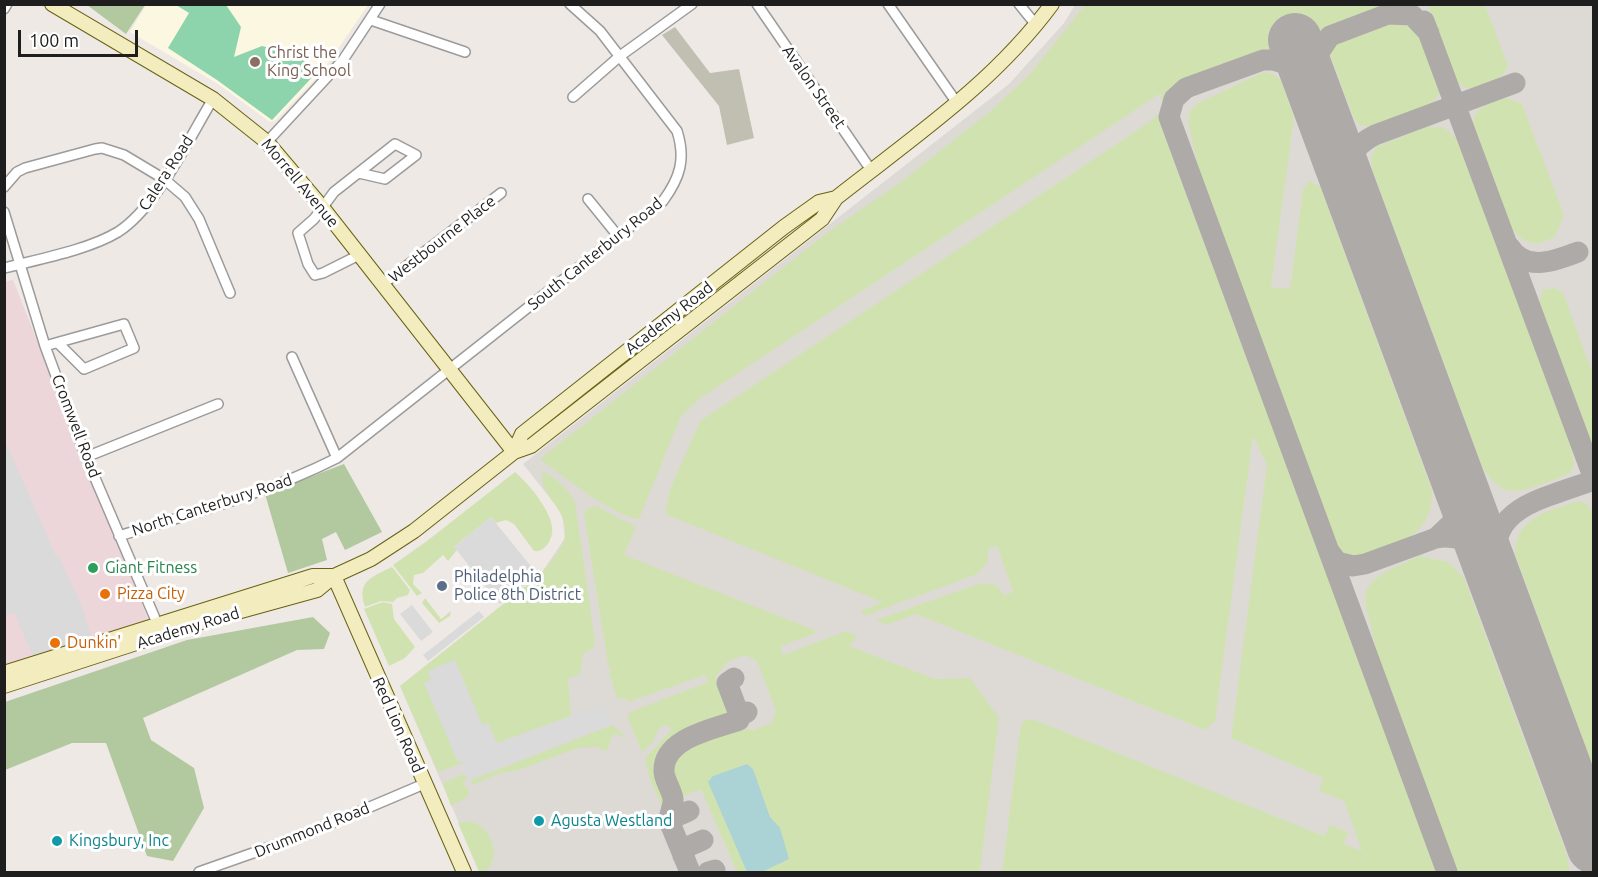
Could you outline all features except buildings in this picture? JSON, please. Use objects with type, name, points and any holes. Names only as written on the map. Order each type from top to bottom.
[{"type":"main road","name":"Morrell Avenue","points":[[52,4],[213,99],[267,142],[322,207],[514,452]]},
{"type":"main road","name":"Academy Road","points":[[4,686],[313,576],[334,576],[371,559],[414,531],[514,452],[531,446],[822,219],[836,198],[957,103],[1008,58],[1052,4]]},
{"type":"main road","name":"Red Lion Road","points":[[334,576],[464,873]]},
{"type":"main road","name":"Academy Road","points":[[4,673],[160,629]]},
{"type":"street","points":[[4,9],[7,4]]},
{"type":"street","points":[[267,142],[322,85],[372,20],[380,4]]},
{"type":"street","name":"South Canterbury Road","points":[[451,369],[663,201],[675,184],[682,156],[677,131],[600,31],[570,4]]},
{"type":"street","points":[[573,97],[620,56],[692,4]]},
{"type":"street","name":"Avalon Street","points":[[757,4],[871,170]]},
{"type":"street","points":[[888,4],[957,103]]},
{"type":"street","points":[[1019,4],[1036,25]]},
{"type":"street","points":[[372,20],[465,52]]},
{"type":"street","name":"Calera Road","points":[[4,268],[99,241],[118,232],[147,206],[213,99]]},
{"type":"street","points":[[322,207],[334,192],[359,172],[395,144],[416,155],[385,179],[359,172]]},
{"type":"street","points":[[4,188],[25,168],[102,148],[124,155],[164,179],[192,205],[230,293]]},
{"type":"street","name":"Westbourne Place","points":[[383,284],[501,193]]},
{"type":"street","points":[[588,199],[618,236]]},
{"type":"street","name":"Morrell Avenue","points":[[322,207],[298,233],[308,264],[315,275],[359,255]]},
{"type":"street","name":"Cromwell Road","points":[[4,212],[45,346],[86,457],[160,629]]},
{"type":"street","points":[[45,346],[124,324],[134,348],[84,369],[58,343]]},
{"type":"street","points":[[292,357],[338,458]]},
{"type":"street","name":"North Canterbury Road","points":[[119,536],[293,480],[338,458],[451,369]]},
{"type":"street","points":[[86,457],[218,404]]},
{"type":"street","name":"Drummond Road","points":[[199,873],[311,832],[424,784]]},
{"type":"shaded area","name":"Christ the King School","points":[[146,5],[368,5],[322,72],[276,120],[270,122],[218,84],[130,32]]},
{"type":"shaded area","points":[[1075,5],[1593,5],[1593,872],[480,872],[400,686],[540,575],[565,538],[562,513],[523,464],[1009,84],[1064,23]]},
{"type":"shaded area","points":[[675,27],[710,73],[739,69],[754,138],[727,145],[719,106],[662,35]]},
{"type":"shaded area","points":[[13,280],[149,622],[5,668],[4,282]]},
{"type":"shaded area","points":[[4,438],[56,556],[59,556],[84,611],[91,636],[34,659],[14,613],[5,615]]},
{"type":"shaded area","points":[[491,517],[538,575],[500,604],[454,547]]},
{"type":"shaded area","points":[[412,605],[433,632],[421,641],[400,614]]},
{"type":"shaded area","points":[[479,611],[484,617],[428,661],[423,655]]},
{"type":"shaded area","points":[[455,660],[482,725],[488,723],[498,747],[493,749],[495,752],[499,750],[498,743],[604,704],[612,725],[468,779],[459,766],[465,761],[458,762],[424,683],[431,680],[428,671]]},
{"type":"green space","points":[[87,5],[145,5],[126,34]]},
{"type":"green space","points":[[176,5],[226,5],[241,27],[234,57],[262,46],[293,54],[319,70],[272,120],[168,48],[189,13]]},
{"type":"green space","points":[[1085,5],[1389,5],[1182,81],[1174,86],[1164,100],[1160,99],[1161,93],[699,399],[681,416],[639,519],[629,517],[603,504],[540,459],[828,232],[897,185],[993,109],[1031,73]]},
{"type":"green space","points":[[1428,5],[1485,5],[1508,66],[1499,78],[1486,86],[1471,89],[1458,83]]},
{"type":"green space","points":[[1393,23],[1410,27],[1419,35],[1440,91],[1436,99],[1421,111],[1373,127],[1360,125],[1354,119],[1328,49],[1330,46]]},
{"type":"green space","points":[[1264,72],[1273,74],[1281,80],[1294,117],[1271,287],[1290,289],[1303,189],[1309,181],[1320,186],[1432,490],[1431,506],[1418,530],[1397,544],[1356,558],[1347,557],[1337,549],[1203,188],[1188,122],[1190,111],[1198,103]]},
{"type":"green space","points":[[1508,98],[1522,104],[1564,215],[1555,237],[1538,244],[1525,241],[1513,231],[1473,125],[1480,109],[1490,103]]},
{"type":"green space","points":[[1155,114],[1160,116],[1162,129],[1437,872],[1002,872],[1020,729],[1023,721],[1032,719],[1324,836],[1330,825],[1348,832],[1344,844],[1362,851],[1344,801],[1319,791],[1323,778],[1231,738],[1267,465],[1253,436],[1215,721],[1205,730],[916,614],[887,625],[876,620],[981,583],[996,585],[1004,595],[1013,592],[997,546],[988,548],[988,562],[977,574],[864,616],[861,611],[882,602],[665,514],[670,489],[700,421],[1127,137],[1155,118]]},
{"type":"green space","points":[[1427,127],[1443,127],[1457,139],[1571,447],[1574,463],[1571,472],[1555,480],[1510,491],[1497,485],[1483,469],[1372,169],[1371,157],[1376,147]]},
{"type":"green space","points":[[1555,288],[1563,293],[1593,374],[1593,451],[1539,304],[1543,290]]},
{"type":"green space","points":[[344,464],[382,532],[345,550],[336,532],[322,539],[327,560],[288,573],[265,494]]},
{"type":"green space","points":[[543,471],[562,484],[575,502],[595,641],[593,648],[583,654],[580,674],[568,679],[571,716],[497,743],[488,723],[482,725],[455,660],[428,671],[432,680],[425,683],[458,762],[463,759],[465,762],[438,772],[400,686],[540,575],[558,551],[564,541],[565,525],[544,486]]},
{"type":"green space","points":[[515,472],[529,486],[548,514],[552,524],[549,542],[541,550],[534,551],[514,524],[506,520],[496,523],[491,517],[454,547],[457,550],[448,561],[443,555],[423,573],[414,575],[413,584],[422,593],[417,596],[393,565]]},
{"type":"green space","points":[[1578,501],[1586,503],[1593,513],[1593,768],[1515,554],[1521,532],[1527,524],[1545,512]]},
{"type":"green space","points":[[597,506],[636,527],[624,555],[815,630],[816,633],[781,646],[783,655],[846,631],[857,636],[849,646],[935,679],[970,678],[999,718],[980,872],[737,872],[701,789],[678,798],[669,773],[670,760],[681,748],[735,727],[753,730],[771,723],[776,711],[757,661],[746,655],[728,661],[716,676],[731,718],[683,736],[664,753],[661,765],[662,781],[669,802],[661,805],[649,777],[645,758],[672,729],[666,725],[659,728],[653,742],[642,752],[627,716],[630,712],[708,682],[705,675],[628,702],[626,699],[617,698],[609,672],[611,669],[608,665],[584,514],[586,509]]},
{"type":"green space","points":[[1419,556],[1448,562],[1464,578],[1567,855],[1570,872],[1457,872],[1378,658],[1365,601],[1366,592],[1376,578]]},
{"type":"green space","points":[[392,567],[410,590],[408,595],[397,598],[393,602],[381,601],[365,607],[364,586],[372,577]]},
{"type":"green space","points":[[425,598],[441,619],[451,611],[450,616],[439,623],[422,603]]},
{"type":"green space","points":[[383,602],[392,604],[394,619],[415,647],[405,658],[389,666],[364,609]]},
{"type":"green space","points":[[313,617],[330,633],[324,649],[297,650],[143,718],[151,740],[194,768],[204,808],[173,861],[147,856],[106,743],[72,743],[5,770],[5,702],[187,640]]},
{"type":"green space","points":[[612,725],[626,737],[613,734],[607,751],[596,747],[578,748],[519,770],[498,774],[473,785],[471,780]]},
{"type":"green space","points":[[463,774],[468,779],[463,781],[465,787],[468,786],[469,796],[451,806],[443,783]]},
{"type":"green space","points":[[468,821],[483,828],[492,842],[493,858],[485,872],[479,872],[458,823]]},
{"type":"water","points":[[747,764],[753,769],[770,817],[780,828],[789,859],[762,872],[747,872],[708,782],[713,776]]},
{"type":"taxiway","points":[[1429,33],[1412,15],[1388,14],[1330,36],[1307,70],[1273,60],[1263,60],[1186,88],[1174,99],[1169,117],[1447,872]]},
{"type":"taxiway","points":[[1424,21],[1594,479]]},
{"type":"taxiway","points":[[1359,214],[1349,179],[1349,169],[1350,160],[1363,143],[1375,135],[1515,83]]},
{"type":"taxiway","points":[[1509,246],[1524,260],[1532,262],[1550,261],[1578,252]]},
{"type":"taxiway","points":[[1499,590],[1495,562],[1497,541],[1504,525],[1515,513],[1530,503],[1594,480]]},
{"type":"taxiway","points":[[1329,551],[1337,562],[1353,566],[1365,564],[1436,538],[1456,519],[1460,507],[1458,484]]},
{"type":"taxiway","points":[[1436,538],[1451,537],[1464,541],[1476,548],[1487,559]]},
{"type":"taxiway","points":[[734,678],[727,683],[740,717]]},
{"type":"taxiway","points":[[671,826],[669,819],[673,799],[664,772],[666,760],[671,751],[680,743],[704,731],[739,720],[741,715],[747,712]]},
{"type":"taxiway","points":[[689,811],[673,818],[670,823],[690,872]]},
{"type":"taxiway","points":[[683,856],[687,847],[703,840]]},
{"type":"taxiway","points":[[708,872],[715,870]]},
{"type":"runway","points":[[1295,40],[1594,847]]},
{"type":"place","name":"Christ the King School","points":[[255,62]]},
{"type":"place","name":"Giant Fitness","points":[[93,568]]},
{"type":"place","name":"Philadelphia Police 8th District","points":[[442,586]]},
{"type":"place","name":"Pizza City","points":[[105,594]]},
{"type":"place","name":"Dunkin'","points":[[55,643]]},
{"type":"place","name":"Agusta Westland","points":[[539,821]]},
{"type":"place","name":"Kingsbury, Inc","points":[[57,841]]}]
